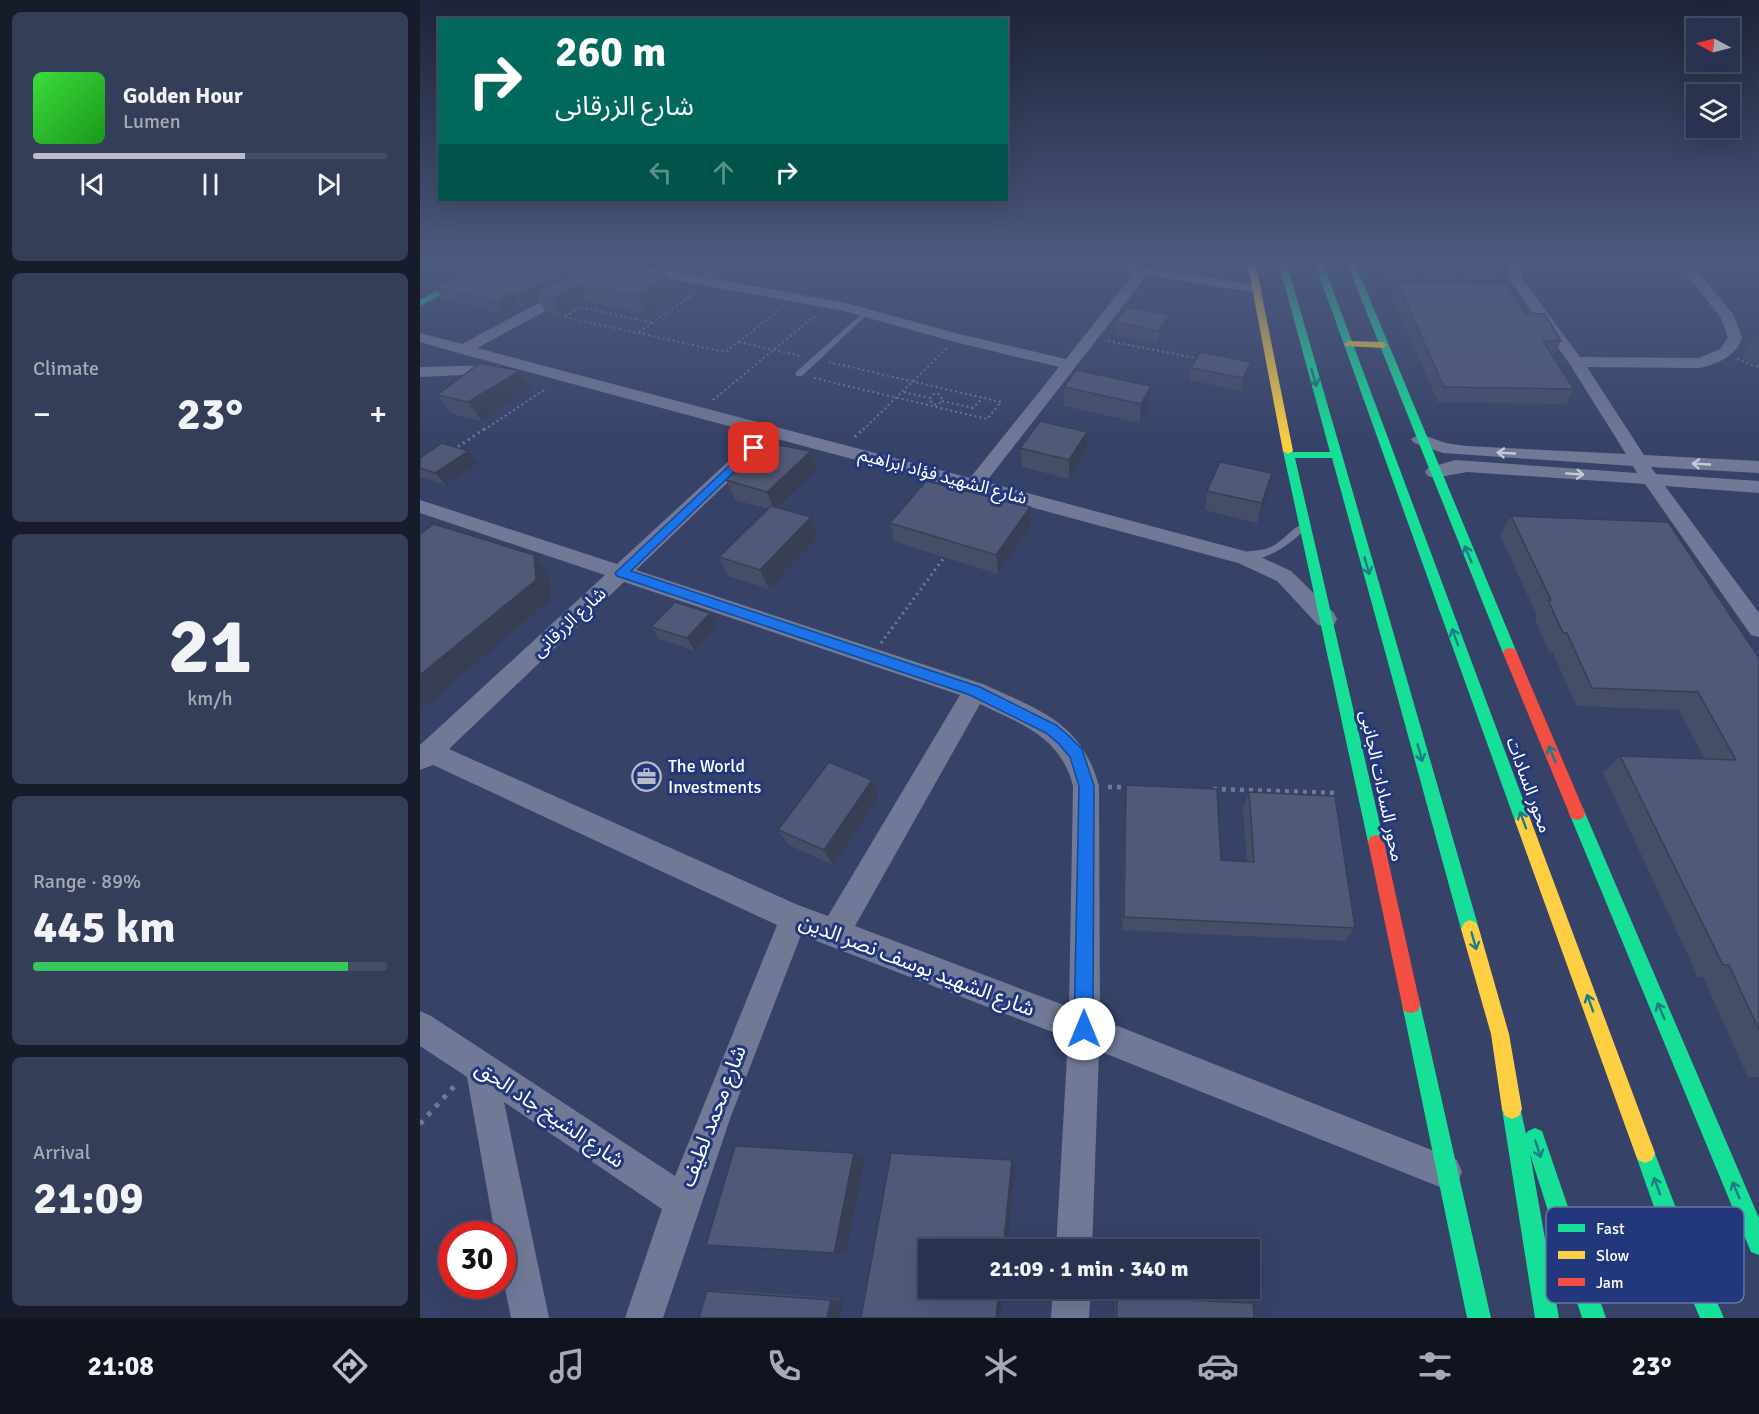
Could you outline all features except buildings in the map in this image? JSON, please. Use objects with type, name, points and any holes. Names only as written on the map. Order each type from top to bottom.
[{"type":"main road","name":"محور السادات الجانبى","points":[[1263,323],[1289,454],[1366,794],[1445,1172],[1479,1318]]},
{"type":"main road","points":[[1299,323],[1500,1034],[1557,1207]]},
{"type":"main road","name":"محور السادات","points":[[1340,323],[1665,1207]]},
{"type":"main road","points":[[1374,323],[1420,439],[1743,1207]]},
{"type":"main road","points":[[1348,344],[1383,345]]},
{"type":"main road","points":[[1289,454],[1336,455]]},
{"type":"main road","points":[[1500,1034],[1546,1318]]},
{"type":"main road","points":[[1744,1208],[1759,1244]]},
{"type":"main road","points":[[1589,1303],[1594,1318]]},
{"type":"main road","points":[[1695,1303],[1699,1318]]},
{"type":"main road","name":"محور السادات","points":[[1705,1303],[1712,1318]]},
{"type":"street","points":[[464,350],[514,323]]},
{"type":"street","points":[[903,323],[956,338],[1068,364]]},
{"type":"street","points":[[975,484],[1101,323]]},
{"type":"street","points":[[1547,323],[1576,362],[1650,479],[1759,628]]},
{"type":"street","points":[[1576,362],[1700,363],[1714,359],[1731,347],[1735,338],[1731,323]]},
{"type":"street","name":"شارع الشهيد فؤاد ابراهيم","points":[[420,338],[770,432],[975,484],[1234,555],[1269,567],[1284,576],[1326,619]]},
{"type":"street","name":"شارع الشهيد فؤاد ابراهيم","points":[[420,372],[540,371]]},
{"type":"street","name":"شارع الزرقانى","points":[[425,757],[770,432]]},
{"type":"street","points":[[1420,439],[1454,450],[1759,467]]},
{"type":"street","points":[[1434,472],[1455,466],[1467,466],[1759,487]]},
{"type":"street","points":[[420,506],[448,523],[621,573],[975,691],[1051,729],[1077,754],[1086,786],[1084,1029],[1074,1239]]},
{"type":"street","points":[[835,932],[975,691]]},
{"type":"street","name":"شارع الشهيد يوسف نصر الدين","points":[[425,757],[794,918],[1084,1029],[1445,1172]]},
{"type":"street","name":"شارع محمد لطيف","points":[[644,1318],[681,1201],[742,1041],[794,918]]},
{"type":"street","name":"شارع الشيخ جاد الحق","points":[[420,1027],[681,1201]]},
{"type":"street","points":[[478,1067],[530,1318]]},
{"type":"street","points":[[1071,1318],[1072,1299]]},
{"type":"lane","points":[[799,374],[856,323]]},
{"type":"lane","points":[[1234,555],[1272,551],[1292,540],[1305,525]]},
{"type":"path","points":[[590,323],[725,352],[764,323]]},
{"type":"path","points":[[638,333],[653,323]]},
{"type":"path","points":[[698,412],[808,323]]},
{"type":"path","points":[[1089,337],[1203,359]]},
{"type":"path","points":[[841,450],[898,398],[956,338]]},
{"type":"path","points":[[739,342],[1001,402],[987,419],[799,374]]},
{"type":"path","points":[[449,453],[563,377]]},
{"type":"path","points":[[904,392],[929,398],[939,395],[945,389]]},
{"type":"path","points":[[939,395],[943,398],[942,401]]},
{"type":"path","points":[[929,398],[931,404]]},
{"type":"path","points":[[967,414],[983,398]]},
{"type":"path","points":[[931,404],[942,401],[973,408]]},
{"type":"path","points":[[872,655],[947,554]]},
{"type":"path","points":[[1086,786],[1133,787]]},
{"type":"path","points":[[1203,789],[1366,794]]},
{"type":"path","points":[[420,1124],[478,1067]]},
{"type":"traffic: fast","points":[[1299,323],[1470,929]]},
{"type":"traffic: fast","points":[[1341,323],[1523,821]]},
{"type":"traffic: fast","points":[[1375,323],[1510,653]]},
{"type":"traffic: fast","points":[[1288,451],[1376,842]]},
{"type":"traffic: fast","points":[[1289,455],[1336,455]]},
{"type":"traffic: fast","points":[[1577,813],[1743,1207]]},
{"type":"traffic: fast","points":[[1411,1004],[1479,1318]]},
{"type":"traffic: fast","points":[[1512,1109],[1547,1318]]},
{"type":"traffic: fast","points":[[1535,1138],[1558,1207]]},
{"type":"traffic: fast","points":[[1645,1153],[1665,1207]]},
{"type":"traffic: fast","points":[[1744,1208],[1759,1244]]},
{"type":"traffic: fast","points":[[1589,1303],[1594,1318]]},
{"type":"traffic: fast","points":[[1705,1303],[1712,1318]]},
{"type":"traffic: slow","points":[[1263,323],[1288,451]]},
{"type":"traffic: slow","points":[[1348,344],[1383,345]]},
{"type":"traffic: slow","points":[[1523,821],[1645,1153]]},
{"type":"traffic: slow","points":[[1470,929],[1500,1034],[1512,1109]]},
{"type":"traffic: jam","points":[[1510,653],[1577,813]]},
{"type":"traffic: jam","points":[[1376,842],[1411,1004]]},
{"type":"place","name":"The World Investments","points":[[647,776]]},
{"type":"route","points":[[754,448],[621,573],[975,691],[1051,729],[1064,740],[1077,754],[1086,786],[1084,1029]]}]
